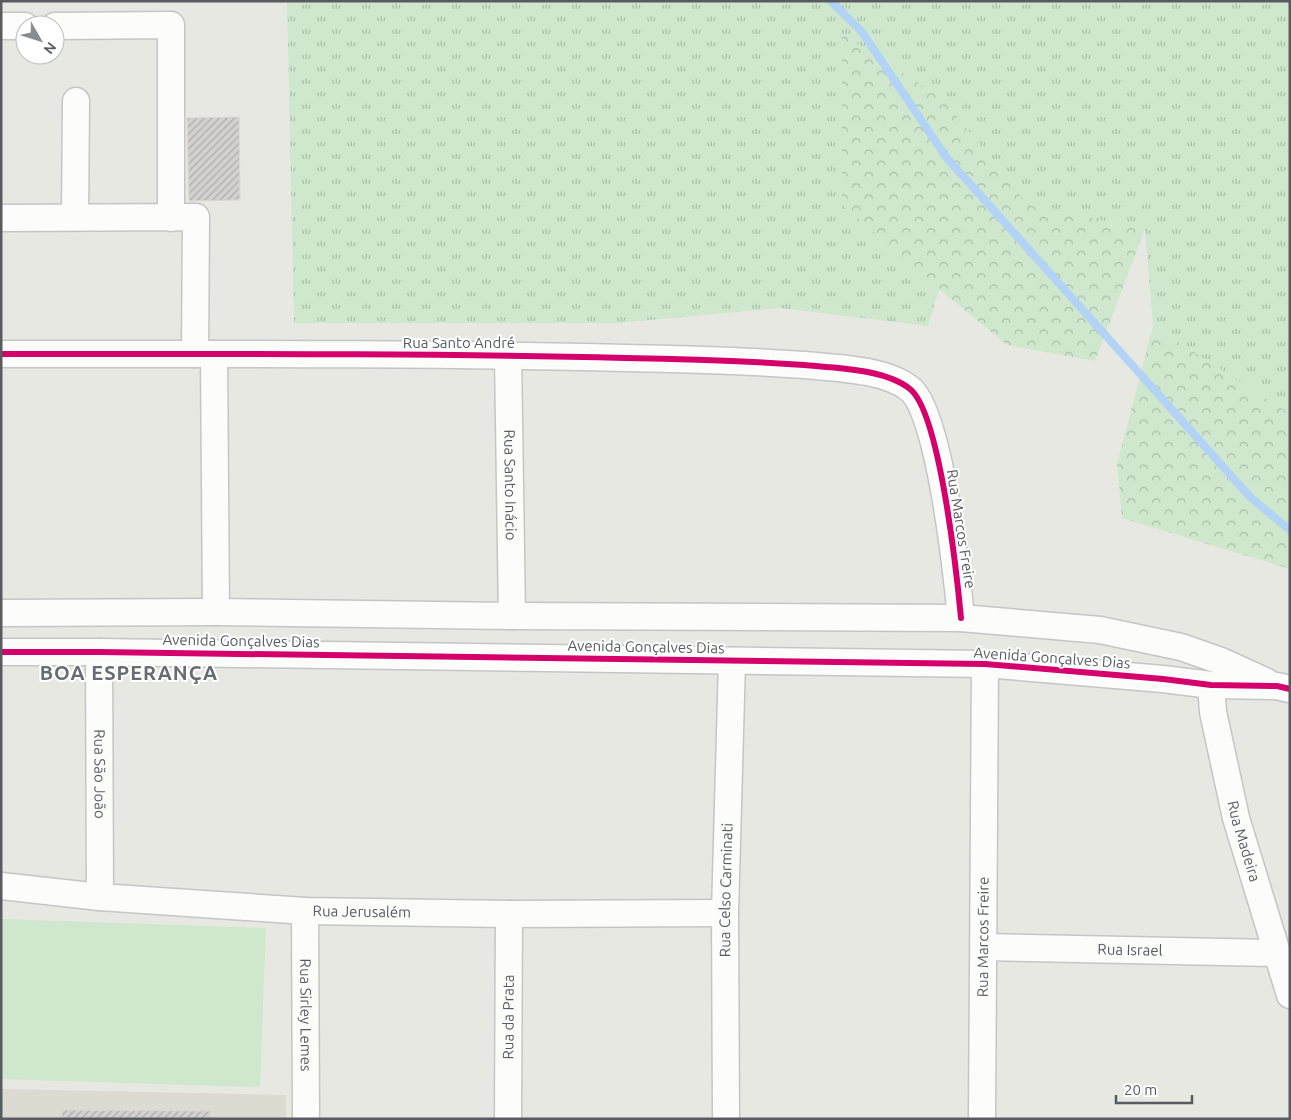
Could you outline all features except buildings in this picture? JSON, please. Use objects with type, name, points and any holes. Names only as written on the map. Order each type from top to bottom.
[{"type":"street","points":[[65,26],[170,25],[170,218]]},
{"type":"street","points":[[1,26],[15,26]]},
{"type":"street","points":[[75,218],[76,101]]},
{"type":"street","points":[[1,218],[196,217],[205,354],[216,612]]},
{"type":"street","name":"Rua Santo André","points":[[1,354],[508,355],[744,360],[828,367],[862,372],[892,379],[912,390]]},
{"type":"street","name":"Rua Santo Inácio","points":[[508,355],[512,616]]},
{"type":"street","name":"Rua Marcos Freire","points":[[912,390],[924,409],[937,458],[954,547],[962,618]]},
{"type":"street","name":"Avenida Gonçalves Dias","points":[[1,613],[216,612],[512,616],[962,618],[1100,630],[1181,647],[1221,661],[1283,688]]},
{"type":"street","name":"Avenida Gonçalves Dias","points":[[1,652],[985,664],[1163,679],[1211,685],[1283,688]]},
{"type":"street","name":"Rua São João","points":[[99,652],[100,897]]},
{"type":"street","name":"Rua Celso Carminati","points":[[726,1119],[725,913],[732,661]]},
{"type":"street","name":"Rua Marcos Freire","points":[[982,1119],[985,664]]},
{"type":"street","name":"Rua Madeira","points":[[1211,685],[1214,712],[1236,818],[1290,995]]},
{"type":"street","name":"Rua Jerusalém","points":[[1,886],[100,897],[305,911],[509,914],[725,913]]},
{"type":"street","name":"Rua Sirley Lemes","points":[[305,911],[306,1119]]},
{"type":"street","name":"Rua da Prata","points":[[508,1119],[509,914]]},
{"type":"street","name":"Rua Israel","points":[[984,947],[1276,953]]},
{"type":"shaded area","points":[[1,1089],[286,1095],[286,1119],[1,1119]]},
{"type":"green space","points":[[287,1],[1290,1],[1290,414],[1153,326],[1145,229],[1028,206],[942,98],[842,34],[842,205],[939,289],[928,326],[780,308],[617,323],[294,323]]},
{"type":"green space","points":[[842,34],[942,98],[1028,205],[1145,229],[1095,361],[1007,345],[842,205]]},
{"type":"green space","points":[[1153,326],[1290,414],[1290,569],[1122,518],[1117,464]]},
{"type":"green space","points":[[1,919],[266,928],[260,1087],[1,1079]]},
{"type":"waterway","points":[[831,1],[862,32],[946,157],[1251,498],[1290,530]]},
{"type":"cycle path","points":[[1,354],[647,358],[804,365],[874,373],[900,382],[910,389],[921,404],[930,429],[938,461],[951,533],[961,618]]},
{"type":"cycle path","points":[[1,652],[985,664],[1163,679],[1211,685],[1277,686],[1290,689]]},
{"type":"district","name":"BOA ESPERANÇA","points":[[129,673]]}]
